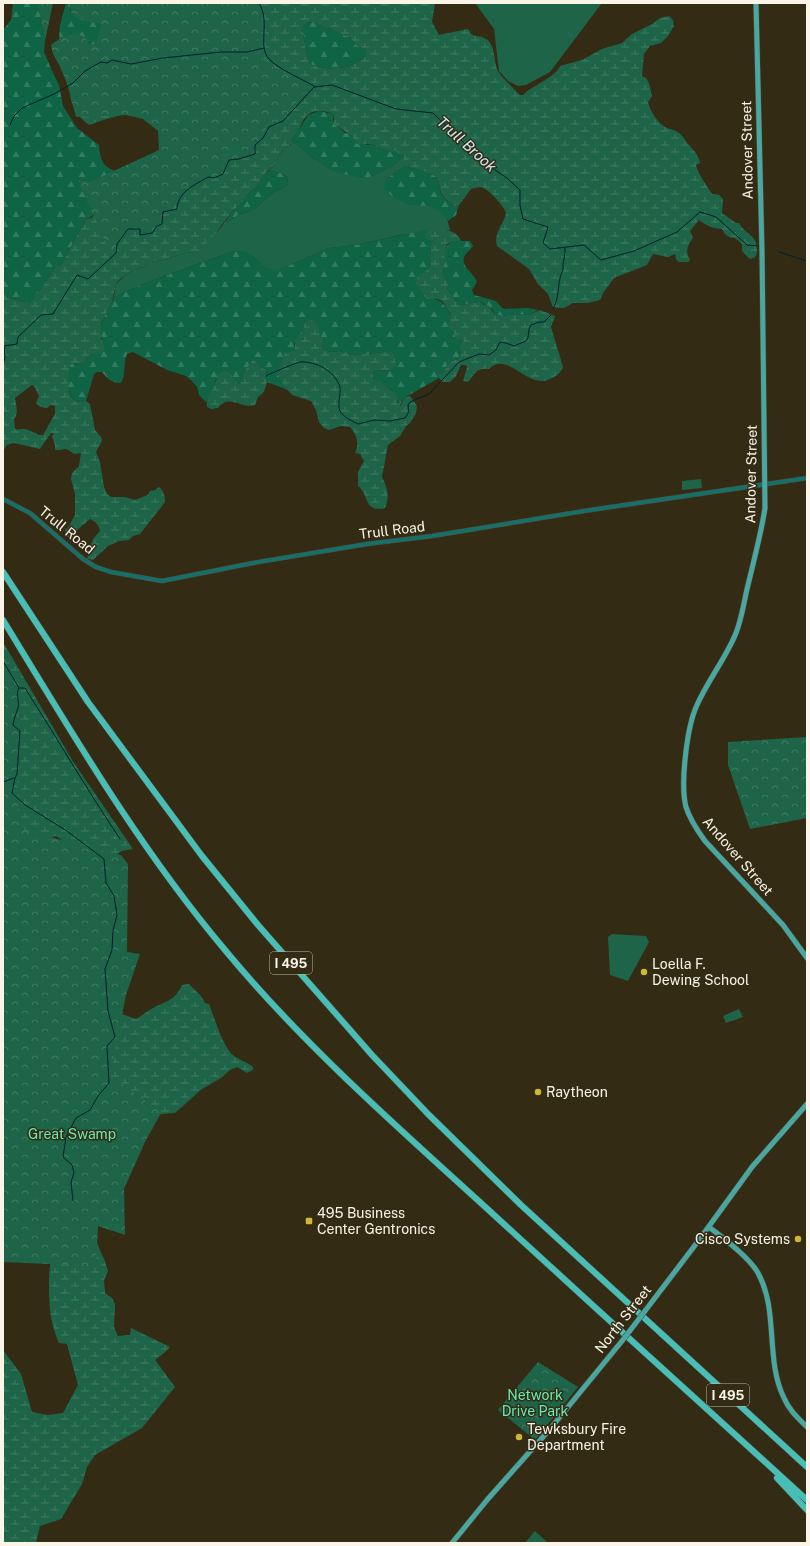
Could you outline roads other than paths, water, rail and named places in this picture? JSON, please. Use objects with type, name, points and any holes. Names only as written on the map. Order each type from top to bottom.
[{"type":"highway","name":"I 495","points":[[3,572],[88,702],[202,856],[258,925],[372,1055],[428,1114],[516,1201],[807,1467]]},
{"type":"highway","name":"I 495","points":[[3,620],[95,770],[139,838],[200,919],[260,991],[337,1071],[807,1500]]},
{"type":"highway","points":[[740,1439],[807,1510]]},
{"type":"main road","name":"Andover Street","points":[[756,3],[765,508],[762,531],[739,622],[728,651],[696,706],[690,728],[683,777],[686,807],[694,826],[783,925],[807,958]]},
{"type":"main road","name":"North Street","points":[[452,1543],[487,1500],[550,1429],[622,1341],[709,1227],[752,1167],[807,1104]]},
{"type":"main road","points":[[709,1227],[745,1258],[759,1274],[768,1302],[774,1364],[780,1390],[789,1408],[807,1427]]},
{"type":"street","name":"Trull Road","points":[[3,499],[30,513],[93,565],[111,572],[162,581],[252,563],[367,544],[432,536],[584,511],[807,478]]},
{"type":"waterway","points":[[259,3],[264,18],[264,47],[269,59],[284,70],[314,86]]},
{"type":"waterway","points":[[10,125],[14,116],[22,108],[54,94],[73,83],[85,71],[101,62],[107,63],[112,60],[131,64],[163,58],[221,52],[247,52],[264,48]]},
{"type":"waterway","name":"Trull Brook","points":[[3,364],[5,358],[4,346],[17,344],[18,337],[41,315],[53,314],[77,275],[88,279],[116,253],[117,244],[128,229],[140,229],[140,235],[152,233],[157,226],[162,224],[163,212],[177,209],[180,198],[188,189],[208,177],[214,178],[223,174],[229,160],[239,159],[255,154],[255,145],[263,138],[269,127],[283,121],[314,87],[332,85],[396,109],[433,113],[486,164],[507,178],[520,190],[520,205],[523,219],[548,227],[543,243],[550,249],[584,245],[601,260],[634,251],[677,232],[700,212],[716,217],[747,245],[758,246]]},
{"type":"waterway","points":[[553,309],[557,299],[563,270],[565,248]]},
{"type":"waterway","name":"Trull Brook","points":[[779,252],[807,261]]},
{"type":"waterway","points":[[266,376],[300,362],[312,363],[324,368],[338,381],[340,387],[339,409],[348,419],[358,424],[374,420],[390,421],[405,418],[409,410],[408,405],[410,402],[429,394],[459,362],[479,354],[489,355],[496,350],[500,342],[514,346],[526,341],[531,325],[544,322],[551,315]]},
{"type":"waterway","points":[[3,661],[19,688],[17,693],[18,708],[13,725],[20,731],[17,774],[12,793],[25,805],[67,831],[104,859],[106,883],[114,896],[117,915],[113,931],[112,950],[105,969],[108,1011],[115,1037],[107,1046],[109,1083],[98,1096],[90,1110],[76,1118],[66,1137],[63,1157],[72,1165],[74,1173],[71,1182],[73,1201]]},
{"type":"waterway","points":[[20,688],[25,688],[120,839]]},
{"type":"waterway","points":[[3,782],[14,778]]},
{"type":"place","name":"Loella F. Dewing School","points":[[644,972]]},
{"type":"place","name":"Raytheon","points":[[538,1092]]},
{"type":"place","name":"495 Business Center Gentronics","points":[[309,1221]]},
{"type":"place","name":"Cisco Systems","points":[[798,1239]]},
{"type":"place","name":"Tewksbury Fire Department","points":[[519,1437]]},
{"type":"park label","name":"Great Swamp","points":[[72,1134]]},
{"type":"park label","name":"Network Drive Park","points":[[535,1404]]}]
